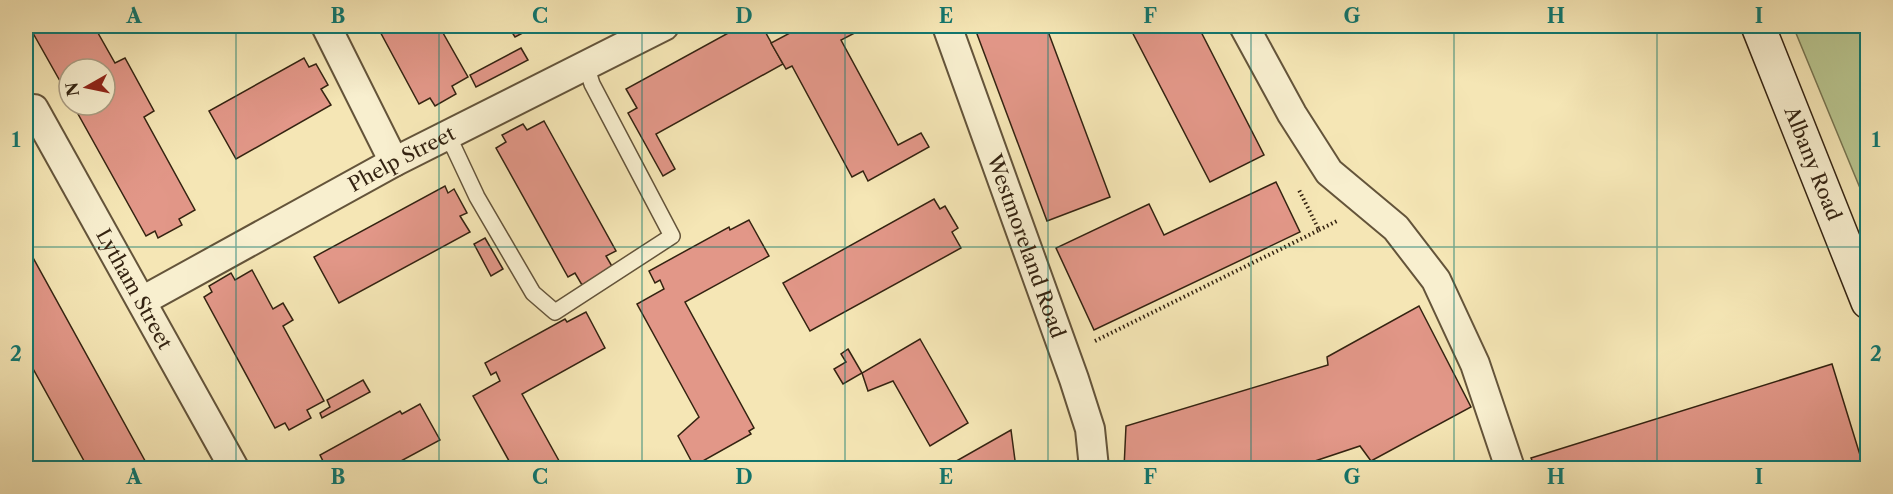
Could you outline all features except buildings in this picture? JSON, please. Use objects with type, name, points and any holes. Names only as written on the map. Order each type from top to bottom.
[{"type":"main road","name":"Albany Road","points":[[1758,26],[1868,302]]},
{"type":"street","points":[[326,26],[394,162]]},
{"type":"street","name":"Phelp Street","points":[[142,301],[394,162],[664,26]]},
{"type":"street","name":"Westmoreland Road","points":[[947,26],[1090,429],[1094,468]]},
{"type":"street","points":[[1244,26],[1292,114],[1329,172],[1396,228],[1436,280],[1475,364],[1510,468]]},
{"type":"street","name":"Lytham Street","points":[[34,109],[234,468]]},
{"type":"lane","points":[[445,137],[454,148],[477,197],[533,294],[555,312],[672,236],[592,84],[586,65]]},
{"type":"path","points":[[1065,356],[1319,230],[1294,179]]},
{"type":"green space","points":[[1793,26],[1867,26],[1867,205]]}]
